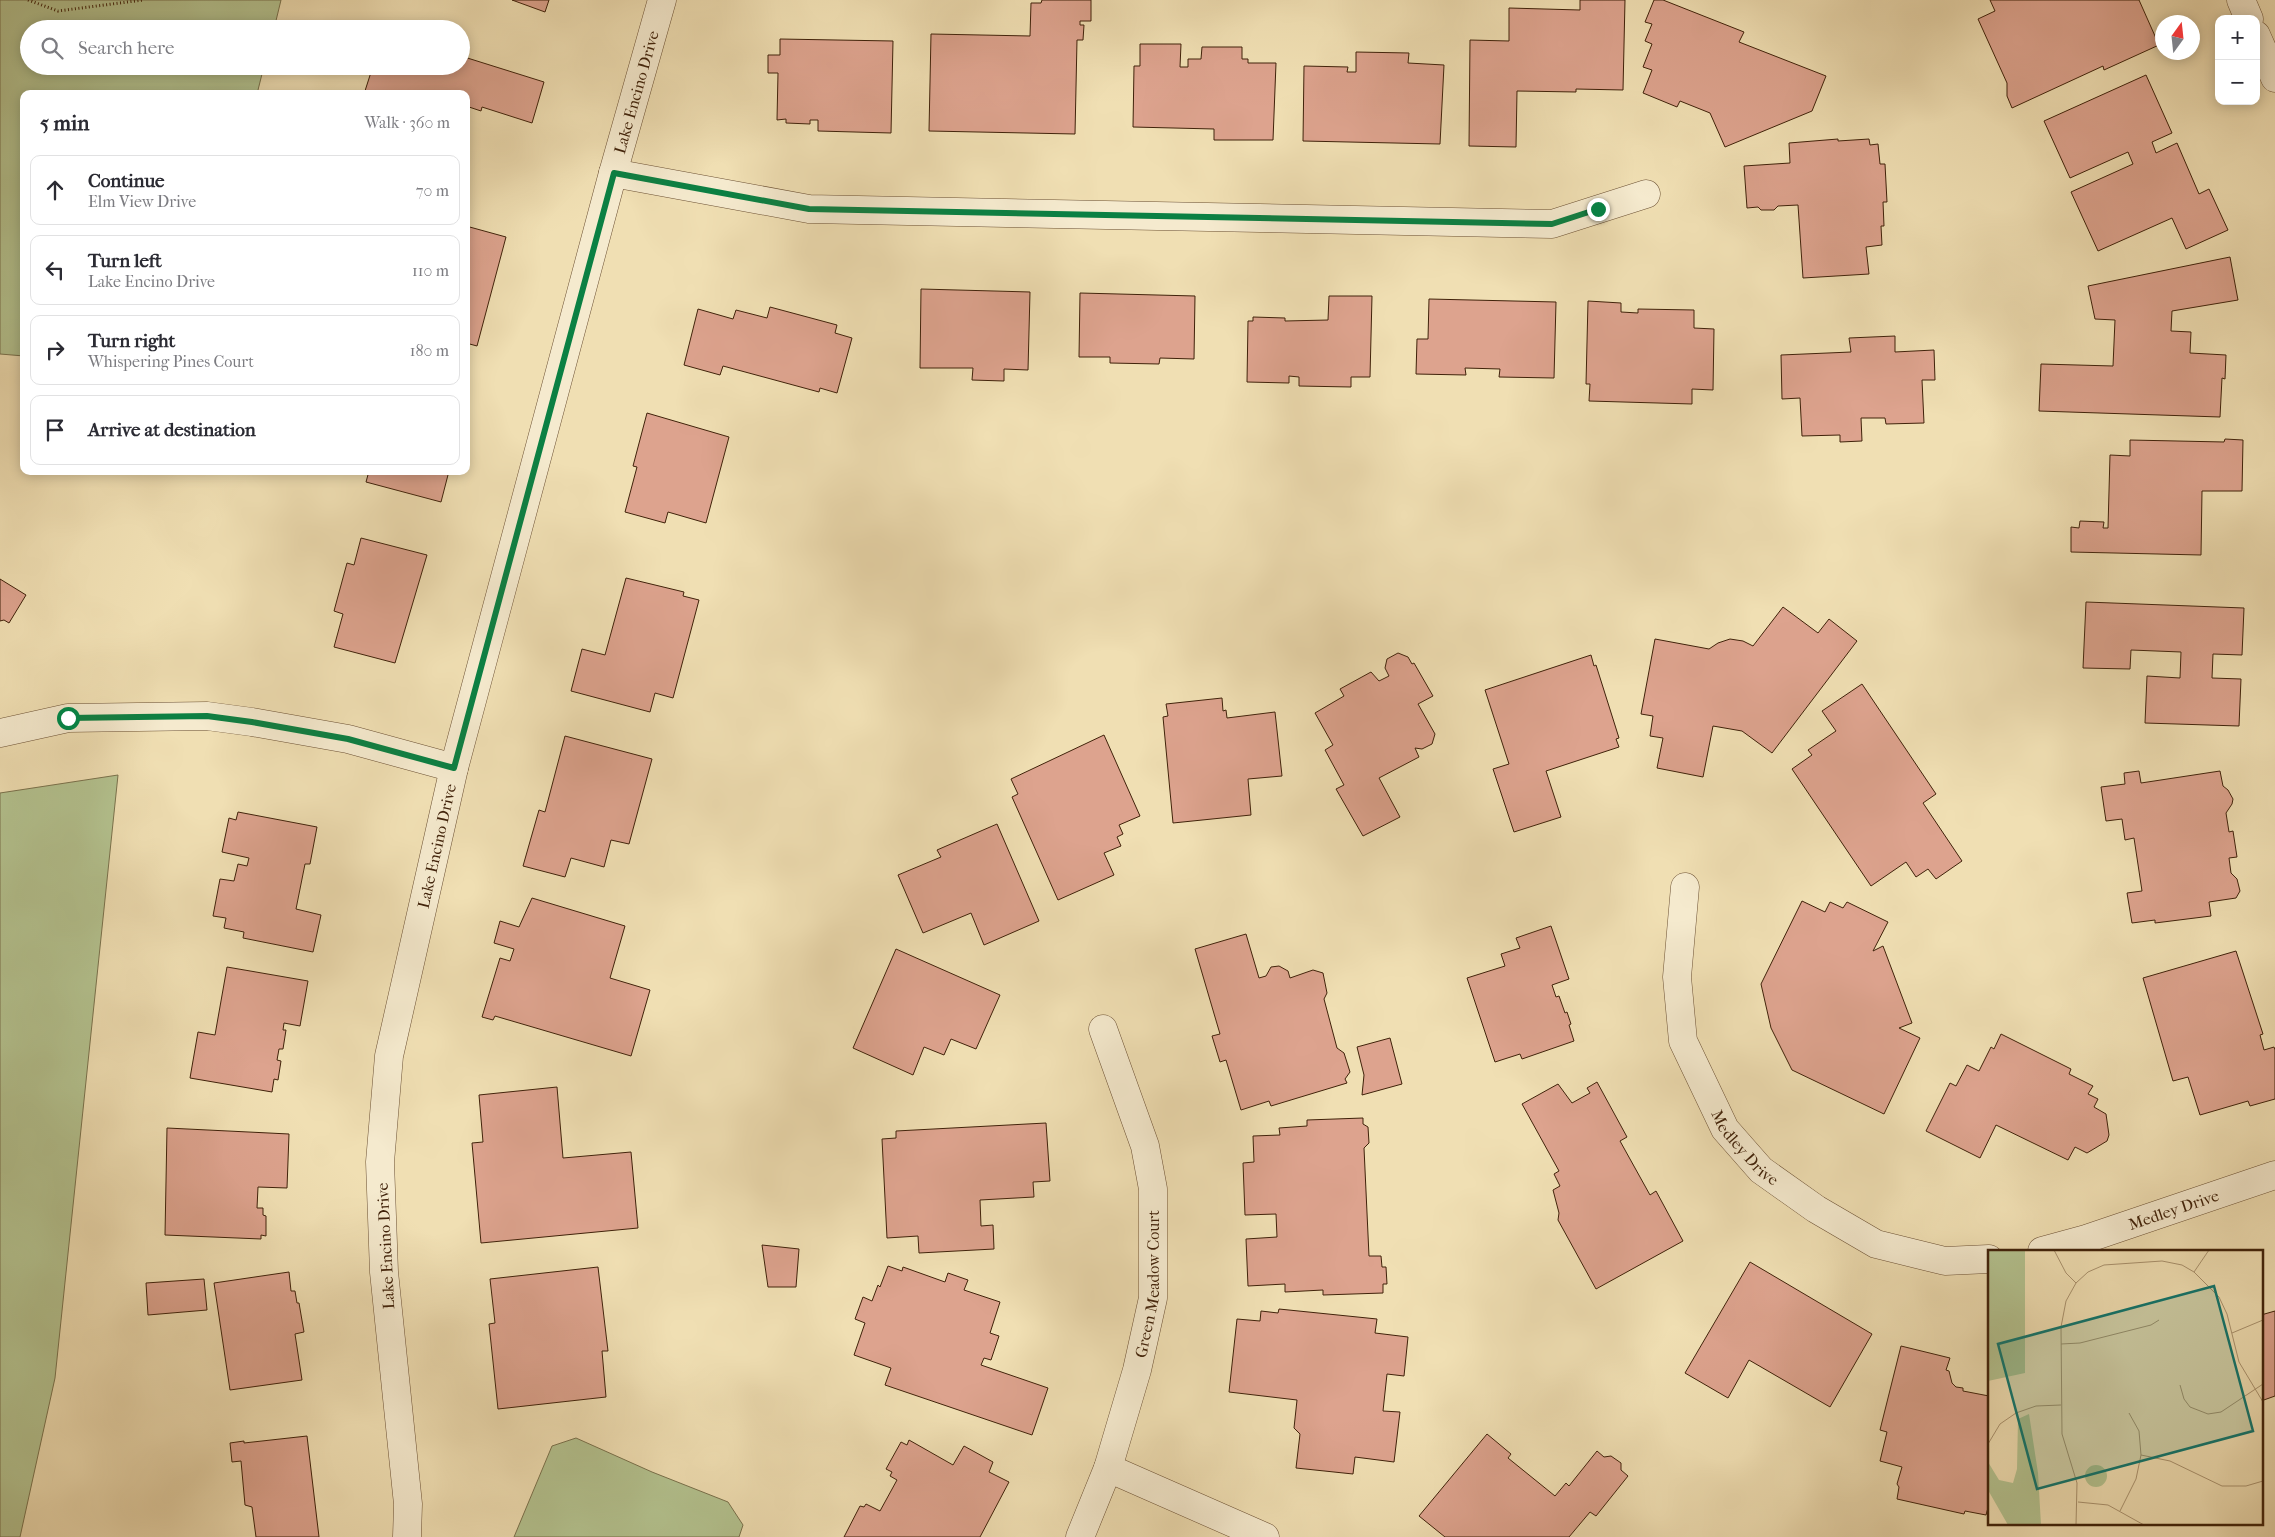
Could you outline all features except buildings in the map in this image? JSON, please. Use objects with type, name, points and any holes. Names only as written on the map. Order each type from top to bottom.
[{"type":"street","name":"Lake Encino Drive","points":[[407,1537],[408,1504],[384,1272],[380,1162],[389,1056],[454,768],[662,0]]},
{"type":"street","points":[[2240,0],[2247,15]]},
{"type":"street","points":[[2260,45],[2275,78]]},
{"type":"street","points":[[614,173],[809,209],[1552,224],[1646,194]]},
{"type":"street","points":[[0,733],[68,718],[207,716],[348,739],[454,768]]},
{"type":"street","name":"Medley Drive","points":[[1685,887],[1677,977],[1683,1041],[1725,1129],[1762,1170],[1816,1209],[1876,1244],[1945,1261],[1988,1259]]},
{"type":"street","name":"Green Meadow Court","points":[[1080,1537],[1108,1468],[1137,1370],[1153,1298],[1153,1189],[1144,1146],[1103,1029]]},
{"type":"street","name":"Medley Drive","points":[[2045,1250],[2275,1175]]},
{"type":"street","points":[[1108,1468],[1264,1537]]},
{"type":"path","points":[[28,0],[58,11],[143,0]]},
{"type":"green space","points":[[0,0],[281,0],[276,20],[20,20],[20,75],[262,75],[258,90],[20,90],[20,356],[0,354]]},
{"type":"green space","points":[[118,775],[55,1378],[20,1537],[0,1537],[0,793]]},
{"type":"green space","points":[[576,1438],[652,1472],[728,1502],[743,1525],[739,1537],[514,1537],[552,1446]]},
{"type":"route","points":[[68,718],[207,716],[348,739],[454,768],[614,173],[809,209],[1552,224],[1598,209]]}]
